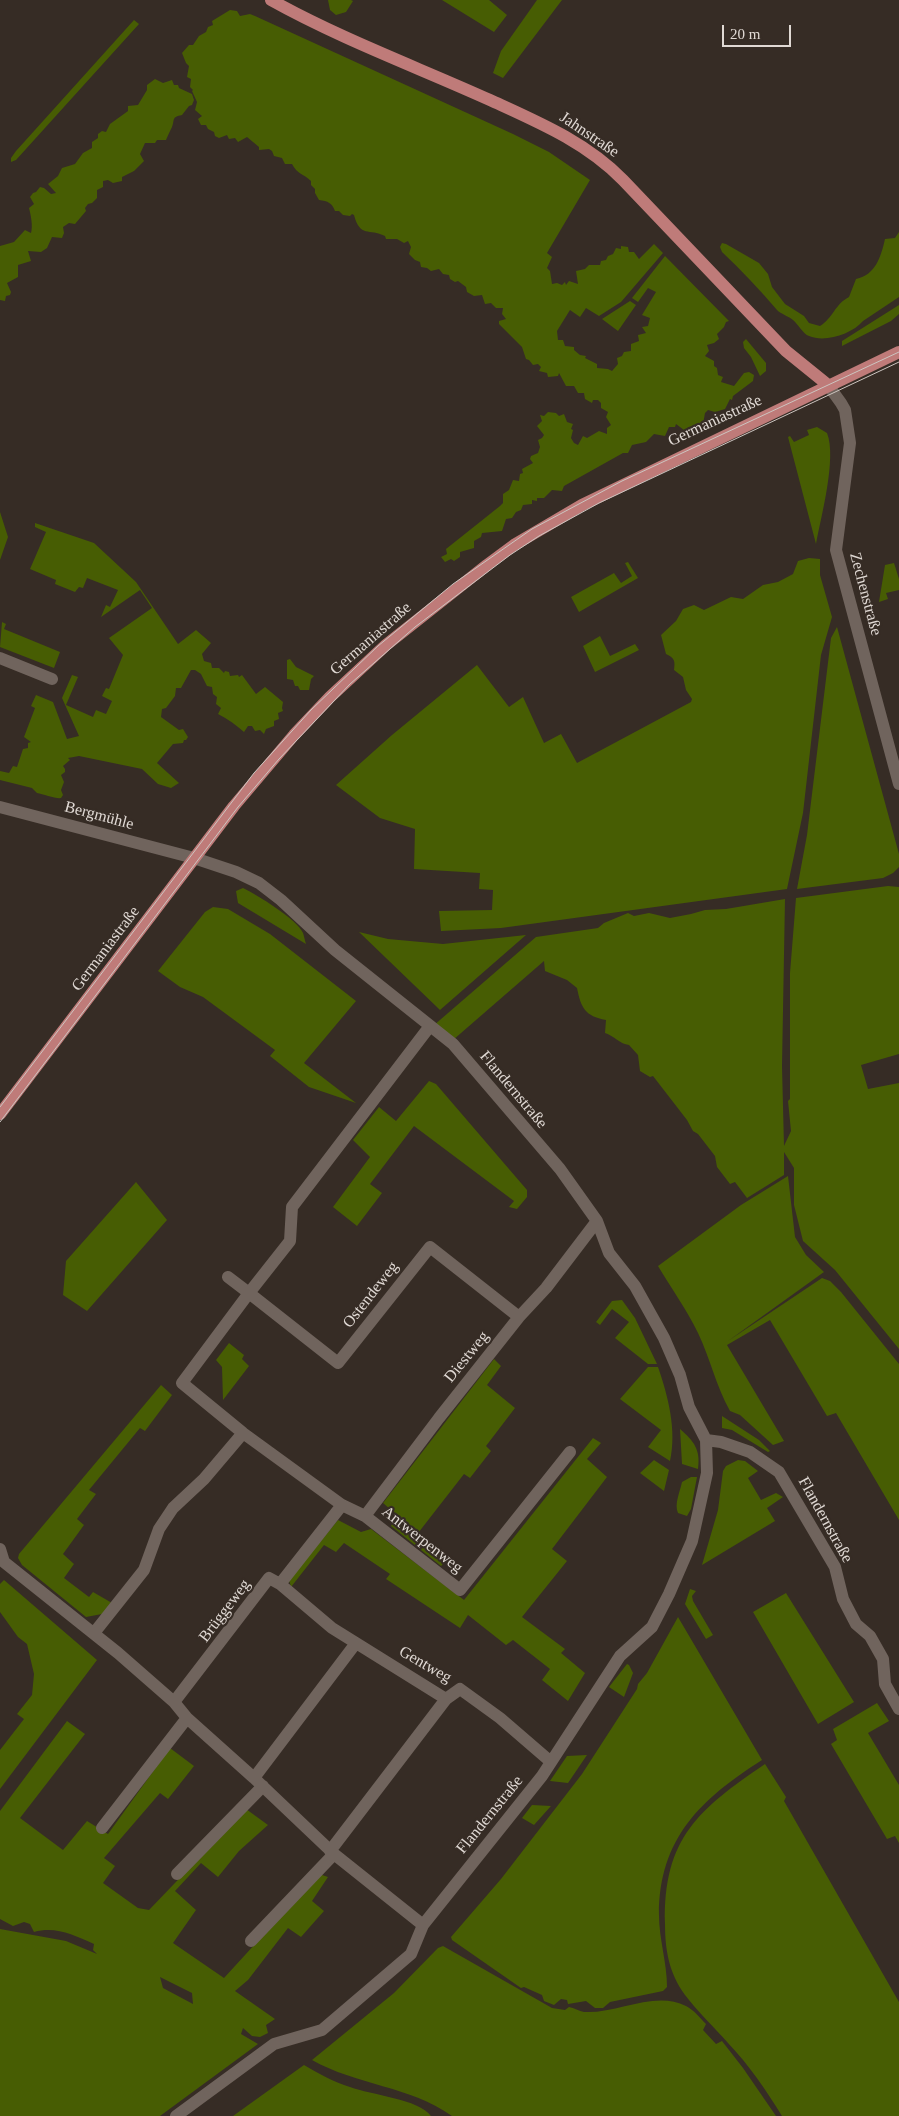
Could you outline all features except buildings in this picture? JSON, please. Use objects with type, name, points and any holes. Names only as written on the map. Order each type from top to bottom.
[{"type":"main road","name":"Jahnstraße","points":[[271,0],[322,26],[548,127],[594,155],[623,180],[786,350],[828,385]]},
{"type":"main road","name":"Germaniastraße","points":[[0,1114],[192,858],[258,776],[319,708],[382,648],[462,583],[514,545],[582,505],[899,352]]},
{"type":"street","name":"Zechenstraße","points":[[828,385],[845,410],[850,443],[836,550],[899,784]]},
{"type":"street","points":[[0,658],[52,679]]},
{"type":"street","name":"Bergmühle","points":[[0,807],[192,858]]},
{"type":"street","name":"Flandernstraße","points":[[176,2116],[274,2044],[322,2030],[410,1954],[423,1924],[439,1902],[508,1820],[551,1762],[620,1656],[652,1627],[692,1541],[707,1473],[706,1440],[689,1407],[680,1375],[664,1338],[634,1286],[609,1253],[597,1220],[560,1169],[453,1044],[335,950],[281,900],[259,883],[236,872],[192,858]]},
{"type":"street","points":[[249,1294],[290,1241],[292,1207],[430,1026]]},
{"type":"street","name":"Diestweg","points":[[365,1516],[439,1418],[519,1317],[546,1288],[597,1220]]},
{"type":"street","name":"Ostendeweg","points":[[228,1277],[338,1363],[430,1247],[519,1317]]},
{"type":"street","name":"Antwerpenweg","points":[[249,1294],[182,1383],[242,1433],[342,1506],[365,1516],[460,1590],[570,1452]]},
{"type":"street","points":[[94,1633],[144,1570],[159,1529],[173,1508],[204,1480],[242,1433]]},
{"type":"street","name":"Flandernstraße","points":[[706,1440],[750,1452],[779,1472],[835,1567],[843,1600],[856,1624],[870,1636],[883,1659],[885,1684],[899,1710]]},
{"type":"street","points":[[280,1584],[342,1506]]},
{"type":"street","points":[[0,1549],[4,1562],[94,1633],[174,1702],[187,1718],[259,1782],[332,1853],[423,1924]]},
{"type":"street","name":"Brüggeweg","points":[[174,1702],[269,1578],[280,1584]]},
{"type":"street","name":"Gentweg","points":[[280,1584],[332,1628],[446,1699],[460,1689],[500,1718],[551,1762]]},
{"type":"street","points":[[177,1874],[259,1782],[356,1643]]},
{"type":"street","points":[[252,1940],[332,1853],[446,1699]]},
{"type":"street","points":[[102,1828],[187,1718]]},
{"type":"green space","points":[[328,0],[353,1],[346,12],[336,15],[330,10]]},
{"type":"green space","points":[[442,0],[489,0],[507,15],[494,32]]},
{"type":"green space","points":[[537,0],[562,0],[503,78],[493,73],[501,51]]},
{"type":"green space","points":[[230,10],[237,11],[240,16],[250,14],[255,16],[513,134],[549,152],[590,180],[547,253],[552,257],[547,268],[550,271],[552,284],[562,285],[565,282],[566,285],[569,281],[578,284],[576,271],[585,269],[589,265],[600,265],[601,261],[606,260],[608,256],[613,254],[616,248],[621,249],[621,246],[628,247],[629,252],[634,252],[639,259],[654,244],[663,253],[621,302],[599,316],[586,308],[580,317],[570,310],[557,331],[558,340],[563,340],[565,346],[574,347],[574,350],[580,355],[586,356],[585,358],[597,364],[597,368],[612,371],[618,364],[617,358],[622,356],[624,352],[631,351],[631,344],[639,341],[638,335],[646,333],[642,327],[648,326],[650,318],[642,315],[656,292],[648,288],[638,302],[632,298],[665,256],[729,321],[726,322],[717,334],[719,339],[707,345],[709,351],[705,356],[714,361],[718,375],[723,377],[721,382],[734,386],[744,373],[749,372],[754,375],[753,381],[733,396],[732,400],[730,399],[725,409],[715,412],[708,410],[705,413],[703,424],[684,430],[676,424],[675,427],[669,427],[665,436],[654,434],[646,442],[632,445],[628,453],[623,453],[564,486],[562,491],[552,490],[544,498],[537,498],[537,501],[532,500],[532,504],[523,505],[521,510],[516,512],[512,518],[506,519],[502,531],[482,533],[481,537],[474,541],[474,548],[460,552],[460,557],[454,561],[451,559],[445,562],[441,557],[447,554],[446,549],[500,506],[503,503],[503,494],[509,490],[513,480],[519,481],[520,474],[523,473],[522,469],[533,463],[530,459],[531,456],[538,453],[540,447],[538,440],[544,435],[537,426],[542,421],[540,415],[544,416],[548,412],[556,413],[559,416],[564,414],[567,422],[573,424],[571,438],[578,445],[583,436],[587,438],[599,431],[607,434],[607,428],[611,425],[606,417],[608,412],[601,408],[601,403],[598,400],[593,400],[592,403],[585,399],[584,393],[578,393],[574,386],[566,386],[559,373],[558,376],[548,377],[547,373],[539,371],[541,367],[538,364],[533,365],[526,359],[522,347],[499,324],[499,321],[506,319],[502,314],[503,308],[496,308],[491,303],[485,304],[482,295],[474,296],[467,292],[466,287],[458,281],[455,282],[450,279],[449,275],[443,274],[439,269],[431,271],[421,267],[420,262],[409,254],[411,247],[408,241],[404,243],[397,239],[386,239],[385,236],[362,230],[356,222],[354,215],[343,215],[339,211],[335,211],[329,203],[319,200],[315,189],[311,185],[311,181],[298,172],[292,164],[285,164],[282,158],[274,156],[269,149],[259,150],[259,147],[247,137],[238,142],[235,138],[229,139],[227,135],[219,138],[206,125],[201,125],[198,119],[202,116],[195,110],[197,102],[190,87],[191,79],[187,77],[189,66],[182,53],[189,45],[193,45],[199,36],[206,32],[208,27],[213,25],[212,21]]},
{"type":"green space","points":[[134,20],[139,24],[16,160],[11,162],[11,158],[16,151]]},
{"type":"green space","points":[[155,79],[163,83],[172,80],[174,85],[178,85],[179,88],[192,94],[194,100],[192,105],[182,115],[174,119],[166,140],[145,143],[140,154],[144,161],[134,171],[122,177],[122,181],[113,183],[108,180],[103,181],[103,187],[97,190],[97,198],[88,204],[85,208],[86,211],[75,224],[69,223],[63,227],[64,233],[62,238],[52,237],[47,248],[41,252],[28,251],[31,261],[18,265],[18,277],[7,283],[11,292],[10,295],[6,296],[5,301],[0,300],[0,246],[14,242],[25,230],[31,233],[32,224],[29,208],[34,204],[30,197],[40,187],[51,194],[56,193],[48,184],[58,176],[62,168],[75,164],[83,153],[92,148],[92,142],[98,138],[98,134],[102,131],[106,132],[110,124],[128,111],[128,106],[138,105],[147,90],[147,85]]},
{"type":"green space","points":[[899,232],[899,297],[852,330],[830,338],[815,338],[807,335],[793,320],[780,313],[722,252],[720,247],[722,243],[726,244],[759,263],[768,274],[772,287],[785,304],[804,316],[809,323],[820,326],[840,303],[849,297],[856,279],[863,277],[873,269],[882,252],[885,239],[895,238]]},
{"type":"green space","points":[[630,301],[636,305],[618,331],[602,319]]},
{"type":"green space","points":[[899,305],[899,314],[891,321],[842,346],[842,341]]},
{"type":"green space","points":[[746,339],[766,363],[766,371],[760,376],[751,357],[744,348],[743,342]]},
{"type":"green space","points":[[817,427],[827,433],[830,444],[830,457],[827,488],[816,544],[788,437],[790,436],[794,442],[809,435],[807,430]]},
{"type":"green space","points":[[0,512],[8,537],[0,560]]},
{"type":"green space","points":[[35,523],[94,543],[136,582],[178,644],[196,630],[211,643],[202,654],[204,661],[211,663],[212,668],[219,668],[224,673],[225,671],[229,672],[230,676],[238,675],[239,677],[242,675],[256,694],[265,687],[283,702],[283,711],[278,713],[279,719],[274,721],[274,726],[266,729],[264,734],[260,730],[255,731],[252,726],[248,726],[244,732],[218,714],[221,708],[216,704],[217,697],[213,694],[212,687],[207,686],[201,674],[191,670],[181,688],[176,688],[175,696],[166,708],[162,709],[161,717],[179,730],[183,729],[188,737],[183,743],[173,744],[157,763],[179,783],[171,788],[158,784],[142,769],[79,756],[68,758],[70,760],[63,766],[65,772],[61,775],[64,782],[61,798],[37,793],[32,788],[0,780],[0,771],[9,773],[13,766],[17,767],[23,749],[28,748],[28,743],[31,742],[24,737],[35,708],[31,706],[36,695],[53,702],[67,739],[79,736],[62,698],[72,675],[78,677],[66,705],[93,717],[96,710],[106,714],[112,701],[102,696],[106,688],[109,689],[123,655],[109,638],[152,608],[140,590],[101,617],[106,605],[110,607],[118,590],[87,578],[83,588],[79,587],[75,592],[55,584],[56,580],[30,569],[46,532],[35,527]]},
{"type":"green space","points":[[809,558],[820,559],[820,575],[832,617],[821,655],[803,813],[787,889],[501,928],[441,931],[439,911],[492,910],[493,890],[479,889],[480,873],[414,869],[415,829],[380,818],[336,785],[392,735],[477,665],[509,707],[523,697],[544,743],[561,734],[577,763],[691,702],[692,699],[686,690],[683,677],[674,670],[674,660],[666,654],[661,635],[676,621],[683,609],[694,605],[704,610],[731,597],[743,599],[763,585],[778,582],[793,574],[798,561]]},
{"type":"green space","points":[[628,562],[638,578],[579,612],[571,597],[614,573],[621,583],[632,576],[625,563]]},
{"type":"green space","points":[[894,563],[899,579],[899,590],[886,593],[888,599],[879,602],[885,565]]},
{"type":"green space","points":[[2,622],[6,624],[4,629],[60,652],[54,668],[0,647]]},
{"type":"green space","points":[[837,627],[899,854],[899,867],[893,873],[883,878],[797,889],[807,835],[831,638]]},
{"type":"green space","points":[[600,636],[610,656],[635,644],[639,650],[595,672],[583,646]]},
{"type":"green space","points":[[290,659],[296,667],[314,676],[311,679],[309,690],[300,690],[298,686],[295,686],[293,680],[287,679],[287,660]]},
{"type":"green space","points":[[888,886],[899,887],[899,1054],[861,1065],[868,1089],[899,1083],[899,1349],[835,1270],[803,1241],[794,1205],[794,1168],[784,1152],[784,1175],[747,1198],[735,1182],[730,1184],[717,1167],[715,1156],[698,1134],[693,1131],[687,1120],[653,1076],[650,1077],[640,1071],[638,1055],[629,1045],[605,1033],[606,1020],[593,1016],[585,1010],[580,1001],[577,988],[567,980],[545,971],[544,961],[453,1040],[433,1026],[536,937],[598,928],[604,923],[628,913],[634,916],[649,913],[670,918],[705,910],[726,909],[785,899],[782,1066],[784,1146],[791,1131],[788,1101],[790,1099],[790,973],[796,898]]},
{"type":"green space","points":[[243,888],[267,902],[293,921],[303,933],[306,944],[238,903],[236,891]]},
{"type":"green space","points":[[213,907],[228,909],[270,934],[356,1001],[304,1063],[356,1103],[309,1087],[270,1056],[275,1050],[203,997],[180,987],[158,971],[205,912]]},
{"type":"green space","points":[[359,932],[388,939],[443,944],[526,935],[440,1010]]},
{"type":"green space","points":[[429,1081],[436,1084],[527,1190],[527,1197],[517,1209],[509,1207],[514,1201],[414,1126],[370,1184],[382,1193],[357,1226],[333,1207],[370,1157],[353,1140],[379,1107],[396,1121]]},
{"type":"green space","points":[[788,1176],[795,1237],[806,1255],[824,1272],[728,1341],[822,1278],[830,1281],[841,1292],[899,1364],[899,1520],[836,1413],[827,1416],[770,1320],[727,1345],[784,1441],[773,1445],[740,1415],[730,1411],[698,1333],[658,1266],[741,1205]]},
{"type":"green space","points":[[136,1182],[167,1220],[87,1311],[63,1295],[66,1261]]},
{"type":"green space","points":[[622,1300],[635,1318],[657,1364],[648,1364],[615,1338],[629,1322],[612,1309],[600,1325],[596,1322],[612,1301]]},
{"type":"green space","points":[[229,1343],[244,1355],[242,1359],[249,1366],[223,1400],[222,1367],[216,1360]]},
{"type":"green space","points":[[494,1359],[501,1366],[487,1385],[515,1408],[486,1446],[491,1451],[470,1478],[464,1474],[415,1537],[446,1561],[441,1566],[391,1526],[397,1515],[383,1503]]},
{"type":"green space","points":[[648,1367],[658,1367],[668,1401],[672,1425],[670,1461],[648,1447],[661,1430],[620,1399]]},
{"type":"green space","points":[[161,1385],[172,1395],[145,1431],[140,1428],[89,1490],[96,1494],[77,1519],[84,1525],[63,1554],[74,1564],[64,1578],[89,1597],[93,1592],[112,1603],[102,1614],[86,1617],[22,1565],[18,1558],[19,1554]]},
{"type":"green space","points":[[722,1416],[759,1440],[770,1451],[768,1452],[732,1430],[722,1428]]},
{"type":"green space","points":[[680,1429],[695,1446],[699,1462],[698,1469],[682,1464]]},
{"type":"green space","points":[[593,1438],[601,1443],[587,1459],[607,1477],[552,1549],[567,1561],[522,1617],[565,1649],[561,1653],[585,1673],[568,1701],[542,1680],[550,1669],[513,1640],[506,1645],[468,1615],[460,1628],[386,1579],[390,1574],[344,1543],[336,1552],[324,1545],[291,1587],[289,1580],[338,1520],[361,1532],[371,1529],[464,1600]]},
{"type":"green space","points":[[654,1460],[669,1470],[664,1491],[640,1473]]},
{"type":"green space","points":[[738,1460],[745,1461],[758,1471],[748,1478],[761,1500],[776,1493],[783,1497],[767,1508],[775,1521],[702,1565],[718,1510],[723,1471],[726,1466]]},
{"type":"green space","points":[[691,1477],[697,1477],[691,1509],[687,1516],[678,1513],[677,1502],[682,1482]]},
{"type":"green space","points":[[4,1580],[97,1660],[0,1789],[0,1750],[24,1719],[17,1714],[32,1695],[34,1674],[27,1644],[18,1637],[0,1612],[0,1584]]},
{"type":"green space","points":[[690,1589],[696,1591],[692,1596],[693,1601],[713,1635],[706,1639],[685,1604]]},
{"type":"green space","points":[[786,1593],[854,1702],[818,1724],[753,1612]]},
{"type":"green space","points":[[678,1617],[762,1760],[720,1790],[703,1806],[688,1823],[676,1842],[667,1864],[661,1888],[659,1915],[667,1987],[663,1991],[610,2002],[603,2008],[595,2008],[586,2001],[568,2004],[567,2000],[561,1999],[554,2005],[544,2001],[542,1995],[524,1987],[521,1988],[452,1940],[451,1937],[501,1879],[582,1774],[637,1689],[638,1684],[647,1673]]},
{"type":"green space","points":[[627,1664],[633,1673],[624,1697],[609,1687]]},
{"type":"green space","points":[[877,1703],[889,1721],[868,1733],[899,1785],[899,1843],[895,1836],[887,1839],[831,1744],[837,1740],[833,1729]]},
{"type":"green space","points":[[67,1721],[85,1734],[20,1818],[63,1850],[87,1821],[108,1834],[170,1748],[194,1766],[168,1799],[160,1793],[104,1858],[115,1866],[103,1883],[138,1908],[149,1910],[246,1809],[268,1825],[239,1851],[218,1877],[201,1863],[175,1891],[196,1910],[173,1943],[224,1978],[319,1874],[328,1877],[312,1901],[324,1911],[301,1937],[288,1928],[248,1980],[235,1991],[275,2019],[266,2025],[268,2033],[260,2037],[252,2036],[243,2028],[241,2034],[258,2044],[160,2116],[0,2116],[0,1929],[66,1941],[97,1954],[93,1950],[94,1944],[72,1935],[50,1930],[34,1932],[30,1924],[24,1922],[13,1926],[0,1919],[0,1811]],"holes":[[[160,1977],[192,1993],[193,2004],[163,1988]]]},
{"type":"green space","points":[[587,1755],[568,1783],[550,1781],[567,1756]]},
{"type":"green space","points":[[765,1764],[786,1797],[784,1801],[899,2002],[899,2116],[782,2116],[743,2060],[685,1995],[675,1978],[669,1961],[665,1924],[666,1894],[670,1869],[678,1847],[704,1812],[721,1796]]},
{"type":"green space","points":[[532,1805],[551,1806],[534,1825],[522,1818]]},
{"type":"green space","points":[[443,1946],[552,2008],[565,2010],[569,2007],[584,2012],[597,2012],[662,2000],[686,2006],[706,2024],[703,2030],[716,2044],[722,2041],[776,2116],[452,2116],[419,2098],[347,2075],[312,2060],[394,1993],[438,1948]]},
{"type":"green space","points":[[304,2065],[344,2085],[416,2105],[431,2116],[233,2116]]},
{"type":"tram line","points":[[0,1107],[254,773],[311,710],[378,646],[453,584],[532,529],[622,481],[899,352]]},
{"type":"tram line","points":[[0,1122],[238,807],[279,759],[350,684],[415,627],[510,555],[539,536],[599,503],[899,362]]}]
